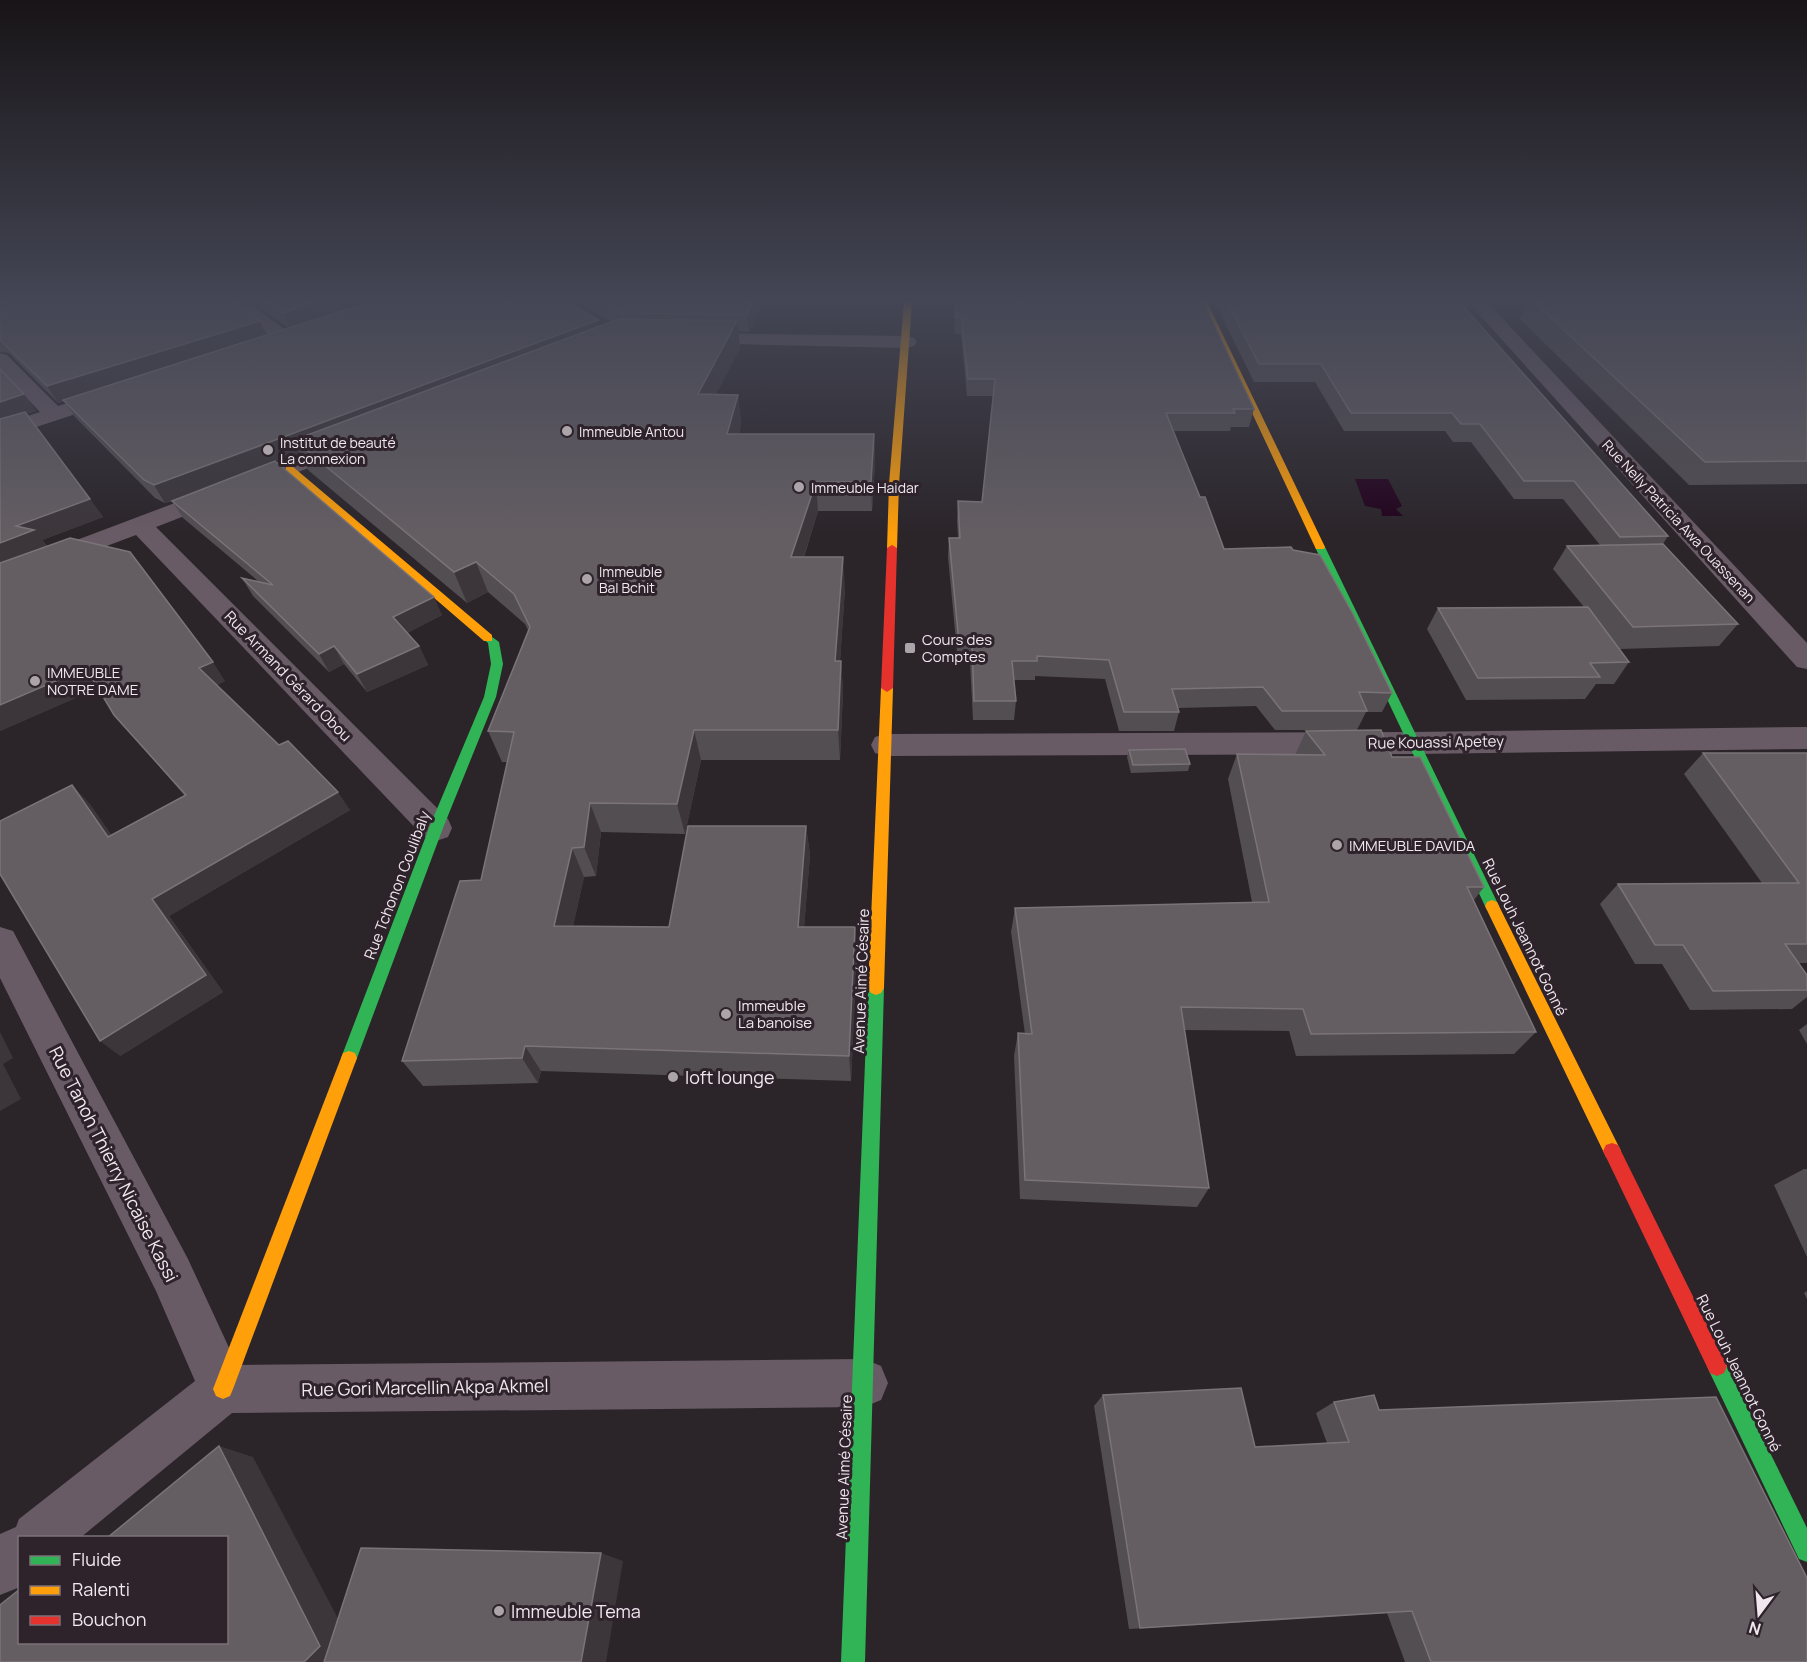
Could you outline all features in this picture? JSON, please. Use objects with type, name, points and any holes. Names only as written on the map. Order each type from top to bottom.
[{"type":"street","points":[[21,380],[55,414]]},
{"type":"street","name":"Avenue Aimé Césaire","points":[[853,1662],[894,484],[904,380]]},
{"type":"street","name":"Rue Louh Jeannot Gonné","points":[[1240,380],[1413,743],[1807,1551]]},
{"type":"street","name":"Rue Nelly Patricia Awa Ouassenan","points":[[1548,380],[1807,660]]},
{"type":"street","points":[[0,432],[132,389]]},
{"type":"street","points":[[0,578],[367,438]]},
{"type":"street","name":"Rue Tchonon Coulibaly","points":[[223,1389],[436,828],[490,697],[496,664],[493,642],[289,468]]},
{"type":"street","name":"Rue Armand Gérard Obou","points":[[140,525],[436,828]]},
{"type":"street","name":"Rue Kouassi Apetey","points":[[886,745],[1413,743],[1807,738]]},
{"type":"street","name":"Rue Tanoh Thierry Nicaise Kassi","points":[[0,942],[172,1275],[223,1389]]},
{"type":"street","name":"Rue Gori Marcellin Akpa Akmel","points":[[223,1389],[864,1383]]},
{"type":"street","points":[[40,1536],[223,1389]]},
{"type":"street","points":[[0,1568],[18,1554]]},
{"type":"shaded area","points":[[1355,479],[1388,479],[1402,506],[1396,509],[1403,516],[1382,516],[1381,509],[1365,506]]},
{"type":"building","points":[[0,380],[10,380],[24,394],[0,402]]},
{"type":"building","points":[[40,380],[68,380],[47,386]]},
{"type":"building","points":[[127,380],[438,380],[154,485],[144,480],[63,400]]},
{"type":"building","points":[[456,380],[706,380],[698,394],[738,395],[727,434],[874,434],[871,482],[816,482],[791,557],[843,557],[835,661],[841,661],[838,730],[694,730],[677,804],[590,803],[584,847],[572,848],[554,926],[669,927],[688,826],[806,826],[798,927],[855,927],[849,1056],[525,1046],[522,1058],[402,1061],[460,881],[481,880],[514,732],[488,731],[530,627],[514,594],[476,562],[454,572],[294,440]]},
{"type":"building","points":[[995,380],[1240,380],[1254,409],[1233,409],[1235,413],[1166,413],[1200,497],[1205,497],[1224,549],[1291,547],[1293,550],[1320,555],[1353,614],[1392,693],[1359,692],[1367,711],[1282,711],[1263,687],[1172,689],[1179,712],[1124,712],[1109,660],[1037,656],[1037,661],[1012,661],[1016,701],[974,701],[972,643],[959,643],[949,538],[960,538],[958,501],[982,502]]},
{"type":"building","points":[[1331,380],[1529,380],[1668,536],[1620,537],[1574,481],[1524,481],[1480,424],[1461,424],[1452,413],[1351,413]]},
{"type":"building","points":[[1617,380],[1807,380],[1807,461],[1705,462]]},
{"type":"building","points":[[25,412],[90,499],[16,526],[34,530],[0,543],[0,419]]},
{"type":"building","points":[[275,461],[434,597],[393,617],[419,646],[357,674],[334,646],[319,654],[242,578],[273,585],[172,501]]},
{"type":"building","points":[[70,538],[130,552],[213,662],[199,668],[279,745],[288,741],[338,792],[152,899],[206,975],[100,1041],[0,874],[0,821],[72,785],[108,837],[186,795],[114,715],[86,668],[0,705],[0,563]]},
{"type":"building","points":[[1663,544],[1738,624],[1633,627],[1567,546]]},
{"type":"building","points":[[1588,607],[1629,662],[1590,663],[1600,677],[1478,678],[1438,608]]},
{"type":"building","points":[[1381,730],[1392,757],[1420,757],[1484,887],[1467,887],[1536,1032],[1311,1034],[1303,1009],[1181,1007],[1209,1188],[1025,1180],[1018,1033],[1032,1034],[1015,908],[1269,902],[1237,754],[1325,755],[1306,731]]},
{"type":"building","points":[[1185,749],[1190,764],[1133,765],[1129,750]]},
{"type":"building","points":[[1703,753],[1807,753],[1807,944],[1785,944],[1807,975],[1807,990],[1713,991],[1683,945],[1655,945],[1618,884],[1799,883]]},
{"type":"building","points":[[1241,1388],[1255,1447],[1349,1442],[1334,1402],[1374,1395],[1379,1410],[1716,1397],[1807,1578],[1807,1662],[1431,1662],[1412,1611],[1140,1628],[1103,1395]]},
{"type":"building","points":[[219,1446],[320,1646],[304,1662],[0,1662],[0,1605],[18,1591],[18,1644],[228,1644],[228,1536],[109,1536]]},
{"type":"building","name":"Immeuble Tema","points":[[361,1548],[601,1553],[581,1662],[324,1662]]},
{"type":"traffic: fast","points":[[1320,547],[1492,906]]},
{"type":"traffic: fast","points":[[349,1058],[436,828],[490,697],[497,664],[493,642],[488,638]]},
{"type":"traffic: fast","points":[[853,1662],[876,988]]},
{"type":"traffic: fast","points":[[1717,1366],[1807,1551]]},
{"type":"traffic: slow","points":[[892,548],[894,484],[902,380]]},
{"type":"traffic: slow","points":[[1240,380],[1320,547]]},
{"type":"traffic: slow","points":[[289,468],[488,638]]},
{"type":"traffic: slow","points":[[876,988],[887,688]]},
{"type":"traffic: slow","points":[[1492,906],[1612,1151]]},
{"type":"traffic: slow","points":[[223,1389],[349,1058]]},
{"type":"traffic: jam","points":[[887,688],[892,548]]},
{"type":"traffic: jam","points":[[1612,1151],[1717,1366]]},
{"type":"place","name":"Immeuble Antou","points":[[567,431]]},
{"type":"place","name":"Institut de beauté La connexion","points":[[268,450]]},
{"type":"place","name":"Immeuble Haidar","points":[[799,487]]},
{"type":"place","name":"Immeuble Bal Bchit","points":[[587,579]]},
{"type":"place","name":"Cours des Comptes","points":[[910,648]]},
{"type":"place","name":"IMMEUBLE NOTRE DAME","points":[[35,681]]},
{"type":"place","name":"IMMEUBLE DAVIDA","points":[[1337,845]]},
{"type":"place","name":"Immeuble La banoise","points":[[726,1014]]},
{"type":"place","name":"loft lounge","points":[[673,1077]]},
{"type":"place","name":"Immeuble Tema","points":[[499,1611]]}]
